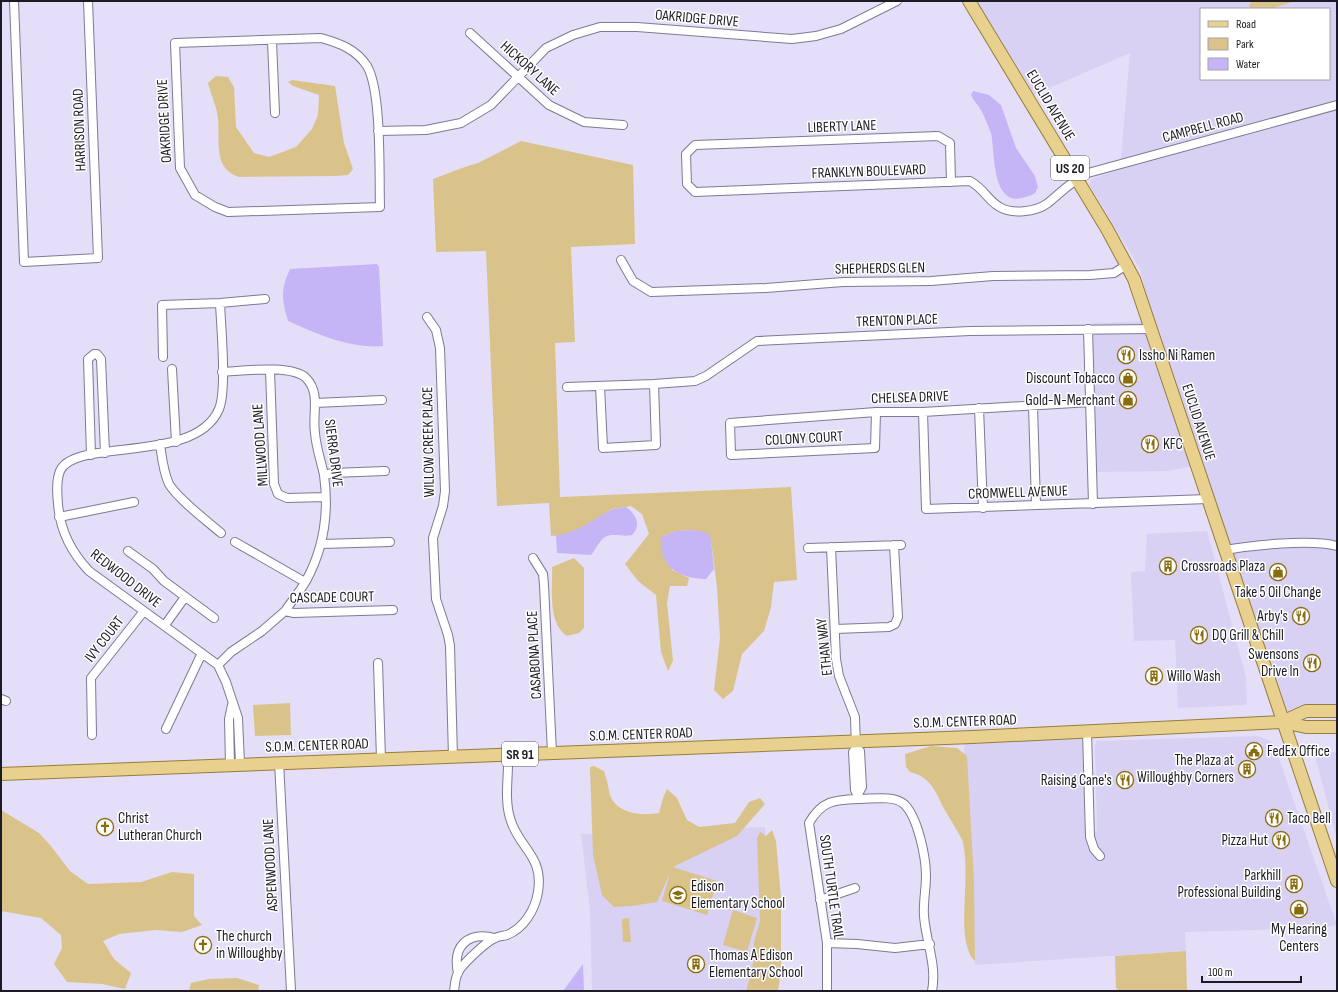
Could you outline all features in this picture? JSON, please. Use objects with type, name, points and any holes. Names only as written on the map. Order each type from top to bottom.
[{"type":"main road","name":"EUCLID AVENUE","points":[[969,1],[1128,264],[1143,301],[1282,722],[1337,881]]},
{"type":"main road","name":"S.O.M. CENTER ROAD","points":[[1282,722],[1306,711],[1337,711]]},
{"type":"main road","name":"S.O.M. CENTER ROAD","points":[[1,774],[279,762],[856,744],[1282,722],[1306,727],[1337,727]]},
{"type":"street","name":"HARRISON ROAD","points":[[14,1],[24,262],[98,258],[88,1]]},
{"type":"street","name":"OAKRIDGE DRIVE","points":[[378,131],[426,130],[461,123],[491,105],[546,48],[573,35],[600,27],[637,27],[792,39],[816,36],[841,29],[897,1]]},
{"type":"street","name":"HICKORY LANE","points":[[470,33],[550,105],[584,122],[623,125]]},
{"type":"street","name":"OAKRIDGE DRIVE","points":[[321,38],[340,43],[356,53],[366,65],[372,78],[378,131],[380,207],[228,212],[215,207],[195,194],[180,168],[174,43],[321,38]]},
{"type":"street","points":[[272,40],[275,113]]},
{"type":"street","name":"CAMPBELL ROAD","points":[[1077,179],[1088,173],[1337,105]]},
{"type":"street","name":"LIBERTY LANE","points":[[695,145],[938,136],[950,143],[951,182]]},
{"type":"street","name":"FRANKLYN BOULEVARD","points":[[695,145],[686,154],[687,184],[694,192],[970,181],[980,187],[997,206],[1004,210],[1023,211],[1048,203],[1077,179]]},
{"type":"street","name":"SHEPHERDS GLEN","points":[[621,260],[633,281],[651,292],[843,282],[931,281],[987,276],[1090,276],[1114,273],[1128,264]]},
{"type":"street","points":[[163,357],[162,305],[220,303],[265,299]]},
{"type":"street","points":[[91,455],[88,359],[94,354],[97,354],[101,359],[105,453],[176,442],[193,436],[208,426],[219,409],[223,391],[220,303]]},
{"type":"street","name":"WILLOW CREEK PLACE","points":[[427,317],[436,330],[440,348],[446,492],[433,538],[436,600],[448,635],[450,646],[453,757]]},
{"type":"street","points":[[1088,329],[1093,504]]},
{"type":"street","name":"TRENTON PLACE","points":[[567,387],[695,381],[706,376],[757,341],[970,331],[1152,329]]},
{"type":"street","points":[[172,369],[176,442]]},
{"type":"street","name":"SIERRA DRIVE","points":[[222,372],[270,370],[294,371],[305,377],[313,388],[316,403],[314,432],[324,475],[326,519],[321,544],[315,562],[305,582],[285,611]]},
{"type":"street","name":"MILLWOOD LANE","points":[[270,370],[274,484],[278,494],[287,498],[325,497]]},
{"type":"street","points":[[600,386],[603,448],[656,445],[654,384]]},
{"type":"street","points":[[316,403],[382,400]]},
{"type":"street","name":"CHELSEA DRIVE","points":[[730,423],[876,412],[923,412],[1091,402]]},
{"type":"street","points":[[1033,406],[1036,505]]},
{"type":"street","points":[[979,408],[984,508]]},
{"type":"street","name":"COLONY COURT","points":[[730,423],[731,455],[875,448],[876,412]]},
{"type":"street","name":"CROMWELL AVENUE","points":[[923,412],[926,509],[1208,499]]},
{"type":"street","points":[[160,444],[163,468],[170,484],[176,492],[221,533]]},
{"type":"street","name":"REDWOOD DRIVE","points":[[105,453],[75,458],[60,470],[56,489],[59,517],[68,544],[89,571],[218,665]]},
{"type":"street","points":[[324,475],[333,473],[386,471]]},
{"type":"street","points":[[59,517],[134,502]]},
{"type":"street","points":[[235,542],[305,582]]},
{"type":"street","points":[[321,544],[390,542]]},
{"type":"street","points":[[1225,550],[1250,546],[1284,544],[1323,543],[1337,546]]},
{"type":"street","points":[[808,548],[897,545],[898,617],[895,624],[889,627],[835,629]]},
{"type":"street","name":"ETHAN WAY","points":[[831,547],[836,659],[838,676],[855,717],[856,744],[860,751],[862,788],[859,797]]},
{"type":"street","points":[[128,551],[153,569],[164,581],[214,618]]},
{"type":"street","name":"CASABONA PLACE","points":[[533,558],[543,574],[552,753]]},
{"type":"street","points":[[165,625],[185,597]]},
{"type":"street","name":"CASCADE COURT","points":[[218,665],[231,652],[262,631],[285,611],[294,614],[393,610]]},
{"type":"street","name":"IVY COURT","points":[[92,735],[91,678],[144,611]]},
{"type":"street","points":[[166,729],[202,654]]},
{"type":"street","points":[[378,663],[381,759]]},
{"type":"street","points":[[218,665],[226,682],[232,705],[238,718],[235,764]]},
{"type":"street","points":[[1087,731],[1090,837],[1094,849],[1100,856]]},
{"type":"street","points":[[458,973],[474,955],[495,938],[509,934],[526,920],[535,903],[539,884],[537,870],[532,855],[517,835],[510,818],[506,799],[508,754]]},
{"type":"street","name":"ASPENWOOD LANE","points":[[279,762],[291,991]]},
{"type":"street","name":"SOUTH TURTLE TRAIL","points":[[827,991],[827,943],[809,823],[816,811],[828,803],[859,797],[895,800],[904,804],[912,815],[924,857],[926,874],[924,916],[933,963],[932,991]]},
{"type":"street","points":[[820,900],[855,888]]},
{"type":"street","points":[[454,991],[458,973],[457,958],[463,944],[470,938],[480,936],[495,938]]},
{"type":"street","points":[[827,943],[857,944],[895,948],[930,944]]},
{"type":"shaded area","points":[[974,1],[1252,1],[1249,5],[1250,8],[1200,8],[1200,80],[1330,80],[1330,8],[1273,8],[1296,1],[1337,1],[1337,709],[1283,718],[1149,307],[1140,269],[1089,184],[1092,179],[1120,169],[1130,53],[1031,96]]},
{"type":"shaded area","points":[[1147,321],[1194,466],[1167,471],[1097,472],[1092,323]]},
{"type":"shaded area","points":[[1207,531],[1246,677],[1247,705],[1178,708],[1175,640],[1134,641],[1131,572],[1145,571],[1147,534]]},
{"type":"shaded area","points":[[1085,734],[1088,832],[1097,832],[1096,741],[1258,736],[1271,741],[1275,747],[1337,925],[1322,928],[1185,932],[1186,951],[975,965],[964,741]]},
{"type":"shaded area","points":[[1314,752],[1337,752],[1337,840]]},
{"type":"shaded area","name":"Edison Elementary School","points":[[765,827],[771,991],[592,991],[590,910],[581,834]]},
{"type":"green space","points":[[1252,1],[1296,1],[1273,8],[1250,8],[1249,5]]},
{"type":"green space","points":[[216,76],[228,77],[234,87],[236,127],[254,153],[269,157],[296,147],[312,129],[318,115],[319,95],[293,86],[288,82],[292,80],[335,86],[344,143],[353,169],[348,175],[336,176],[239,177],[231,173],[225,168],[221,161],[217,114],[208,83]]},
{"type":"green space","points":[[521,141],[633,165],[635,244],[571,247],[575,342],[555,343],[560,497],[791,487],[797,580],[774,582],[771,607],[764,631],[742,654],[733,691],[723,699],[714,690],[720,638],[717,587],[711,540],[695,530],[676,531],[661,537],[672,570],[689,578],[687,586],[670,586],[667,603],[673,661],[668,671],[661,652],[656,595],[638,581],[625,564],[649,534],[642,514],[631,506],[612,509],[584,527],[563,535],[551,536],[549,503],[497,506],[486,251],[436,252],[433,179],[478,163]]},
{"type":"green space","points":[[574,558],[584,568],[584,628],[579,633],[567,636],[556,623],[554,614],[552,604],[552,567]]},
{"type":"green space","points":[[290,703],[291,735],[255,736],[253,705]]},
{"type":"green space","points":[[931,746],[957,748],[967,756],[974,881],[975,961],[969,953],[965,936],[965,854],[963,842],[943,807],[938,795],[931,785],[922,777],[910,772],[906,767],[905,754]]},
{"type":"green space","points":[[594,766],[604,771],[613,801],[624,810],[638,814],[659,813],[667,789],[677,798],[687,820],[699,827],[735,823],[749,802],[760,798],[765,804],[737,836],[673,867],[717,881],[707,915],[662,901],[670,873],[657,902],[614,907],[602,895],[593,855],[590,767]]},
{"type":"green space","points":[[1,810],[39,833],[70,871],[88,884],[141,882],[172,872],[194,874],[194,916],[202,925],[182,932],[156,930],[119,934],[103,941],[114,959],[131,973],[125,989],[102,984],[67,982],[54,964],[62,948],[61,935],[41,918],[1,911]]},
{"type":"green space","points":[[772,830],[776,841],[781,898],[781,971],[778,991],[746,991],[753,964],[754,942],[760,921],[757,838],[760,832],[766,836]]},
{"type":"green space","points":[[733,910],[757,918],[747,952],[723,945]]},
{"type":"green space","points":[[629,918],[631,942],[623,942],[622,919]]},
{"type":"green space","points":[[1186,951],[1187,991],[1119,991],[1116,988],[1115,956]]},
{"type":"green space","points":[[237,978],[259,985],[258,991],[189,991],[191,983],[209,979]]},
{"type":"water","points":[[973,91],[989,95],[1001,105],[1016,148],[1035,176],[1038,188],[1034,194],[1022,198],[1012,198],[1005,193],[1000,185],[994,163],[991,133],[980,108],[971,95]]},
{"type":"water","points":[[377,264],[379,267],[383,346],[359,345],[334,340],[288,321],[283,301],[283,289],[290,269]]},
{"type":"water","points":[[626,507],[635,516],[637,524],[637,527],[632,535],[607,536],[603,538],[591,555],[557,553],[556,535],[571,532],[585,526],[613,509]]},
{"type":"water","points":[[695,530],[708,533],[711,540],[714,569],[706,579],[687,576],[672,569],[667,564],[661,548],[661,537],[676,531]]},
{"type":"water","points":[[583,964],[584,991],[563,991]]},
{"type":"place","name":"Issho Ni Ramen","points":[[1126,355]]},
{"type":"place","name":"Discount Tobacco","points":[[1128,378]]},
{"type":"place","name":"Gold-N-Merchant","points":[[1128,400]]},
{"type":"place","name":"KFC","points":[[1150,444]]},
{"type":"place","name":"Crossroads Plaza","points":[[1168,566]]},
{"type":"place","name":"Take 5 Oil Change","points":[[1278,572]]},
{"type":"place","name":"Arby's","points":[[1301,616]]},
{"type":"place","name":"DQ Grill & Chill","points":[[1199,635]]},
{"type":"place","name":"Swensons Drive In","points":[[1312,663]]},
{"type":"place","name":"Willo Wash","points":[[1154,676]]},
{"type":"place","name":"FedEx Office","points":[[1254,751]]},
{"type":"place","name":"The Plaza at Willoughby Corners","points":[[1247,769]]},
{"type":"place","name":"Raising Cane's","points":[[1125,780]]},
{"type":"place","name":"Taco Bell","points":[[1274,818]]},
{"type":"place","name":"Christ Lutheran Church","points":[[105,827]]},
{"type":"place","name":"Pizza Hut","points":[[1281,840]]},
{"type":"place","name":"Parkhill Professional Building","points":[[1294,884]]},
{"type":"place","name":"Edison Elementary School","points":[[678,895]]},
{"type":"place","name":"My Hearing Centers","points":[[1299,909]]},
{"type":"place","name":"The church in Willoughby","points":[[203,945]]},
{"type":"place","name":"Thomas A Edison Elementary School","points":[[696,964]]}]
